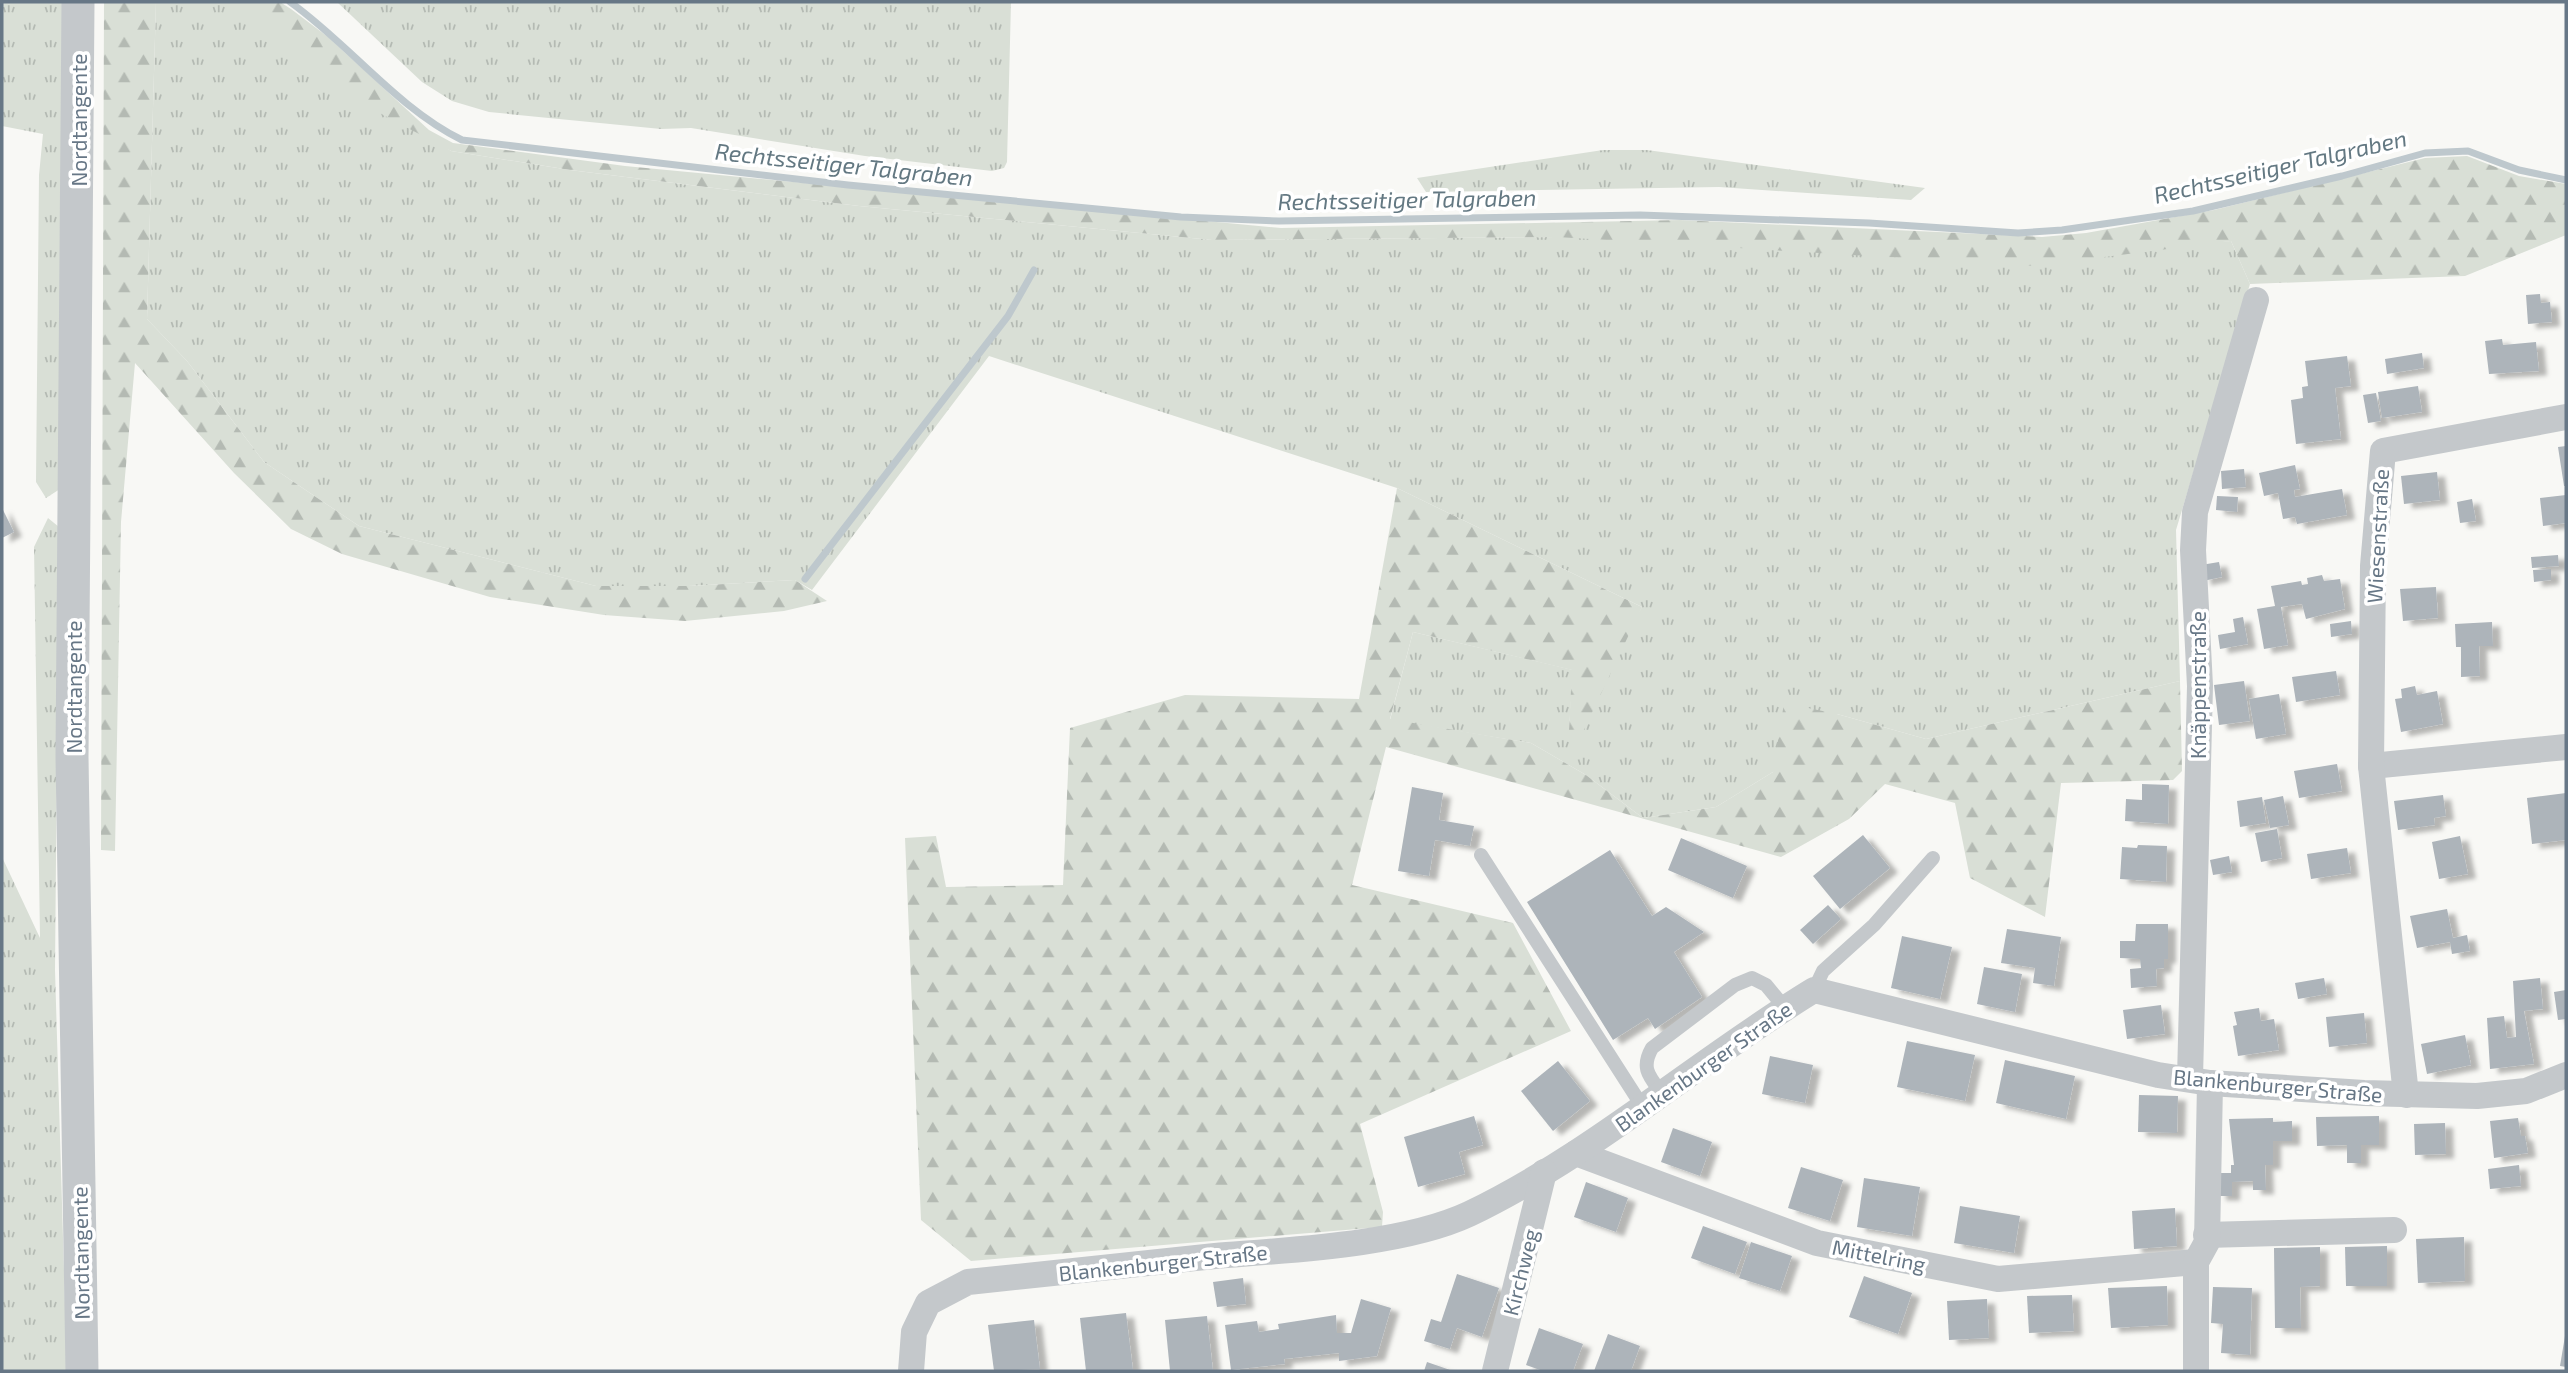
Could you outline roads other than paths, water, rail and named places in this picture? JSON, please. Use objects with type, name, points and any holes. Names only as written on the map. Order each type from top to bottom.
[{"type":"street","name":"Nordtangente","points":[[78,8],[72,757],[82,1371]]},
{"type":"street","name":"Knäppenstraße","points":[[2196,1371],[2196,1262],[2207,1242],[2200,1081],[2200,687],[2193,550],[2195,512],[2256,299]]},
{"type":"street","name":"Wiesenstraße","points":[[2406,1095],[2371,766],[2373,566],[2383,451],[2566,417]]},
{"type":"street","points":[[2371,766],[2566,747]]},
{"type":"street","name":"Blankenburger Straße","points":[[911,1371],[914,1332],[928,1303],[968,1282],[1320,1247],[1423,1230],[1467,1215],[1576,1153],[1814,990],[2158,1076],[2200,1081],[2406,1095],[2477,1096],[2526,1091],[2566,1075]]},
{"type":"street","name":"Mittelring","points":[[1576,1153],[1817,1243],[1998,1279],[2196,1262]]},
{"type":"street","name":"Kirchweg","points":[[1495,1371],[1544,1172]]},
{"type":"street","points":[[2206,1236],[2394,1230]]},
{"type":"lane","points":[[1481,855],[1653,1102]]},
{"type":"lane","points":[[1814,990],[1823,971],[1874,925],[1933,858]]},
{"type":"lane","points":[[1653,1102],[1644,1061],[1652,1048],[1735,985],[1752,978],[1766,985],[1785,1008]]},
{"type":"waterway","name":"Rechtsseitiger Talgraben","points":[[290,2],[416,111],[462,140],[848,185],[1181,217],[1279,221],[1640,215],[1869,223],[2018,233],[2062,230],[2193,211],[2342,176],[2425,153],[2468,151],[2519,170],[2566,180]]},
{"type":"waterway","points":[[805,579],[1008,316],[1034,270]]}]
